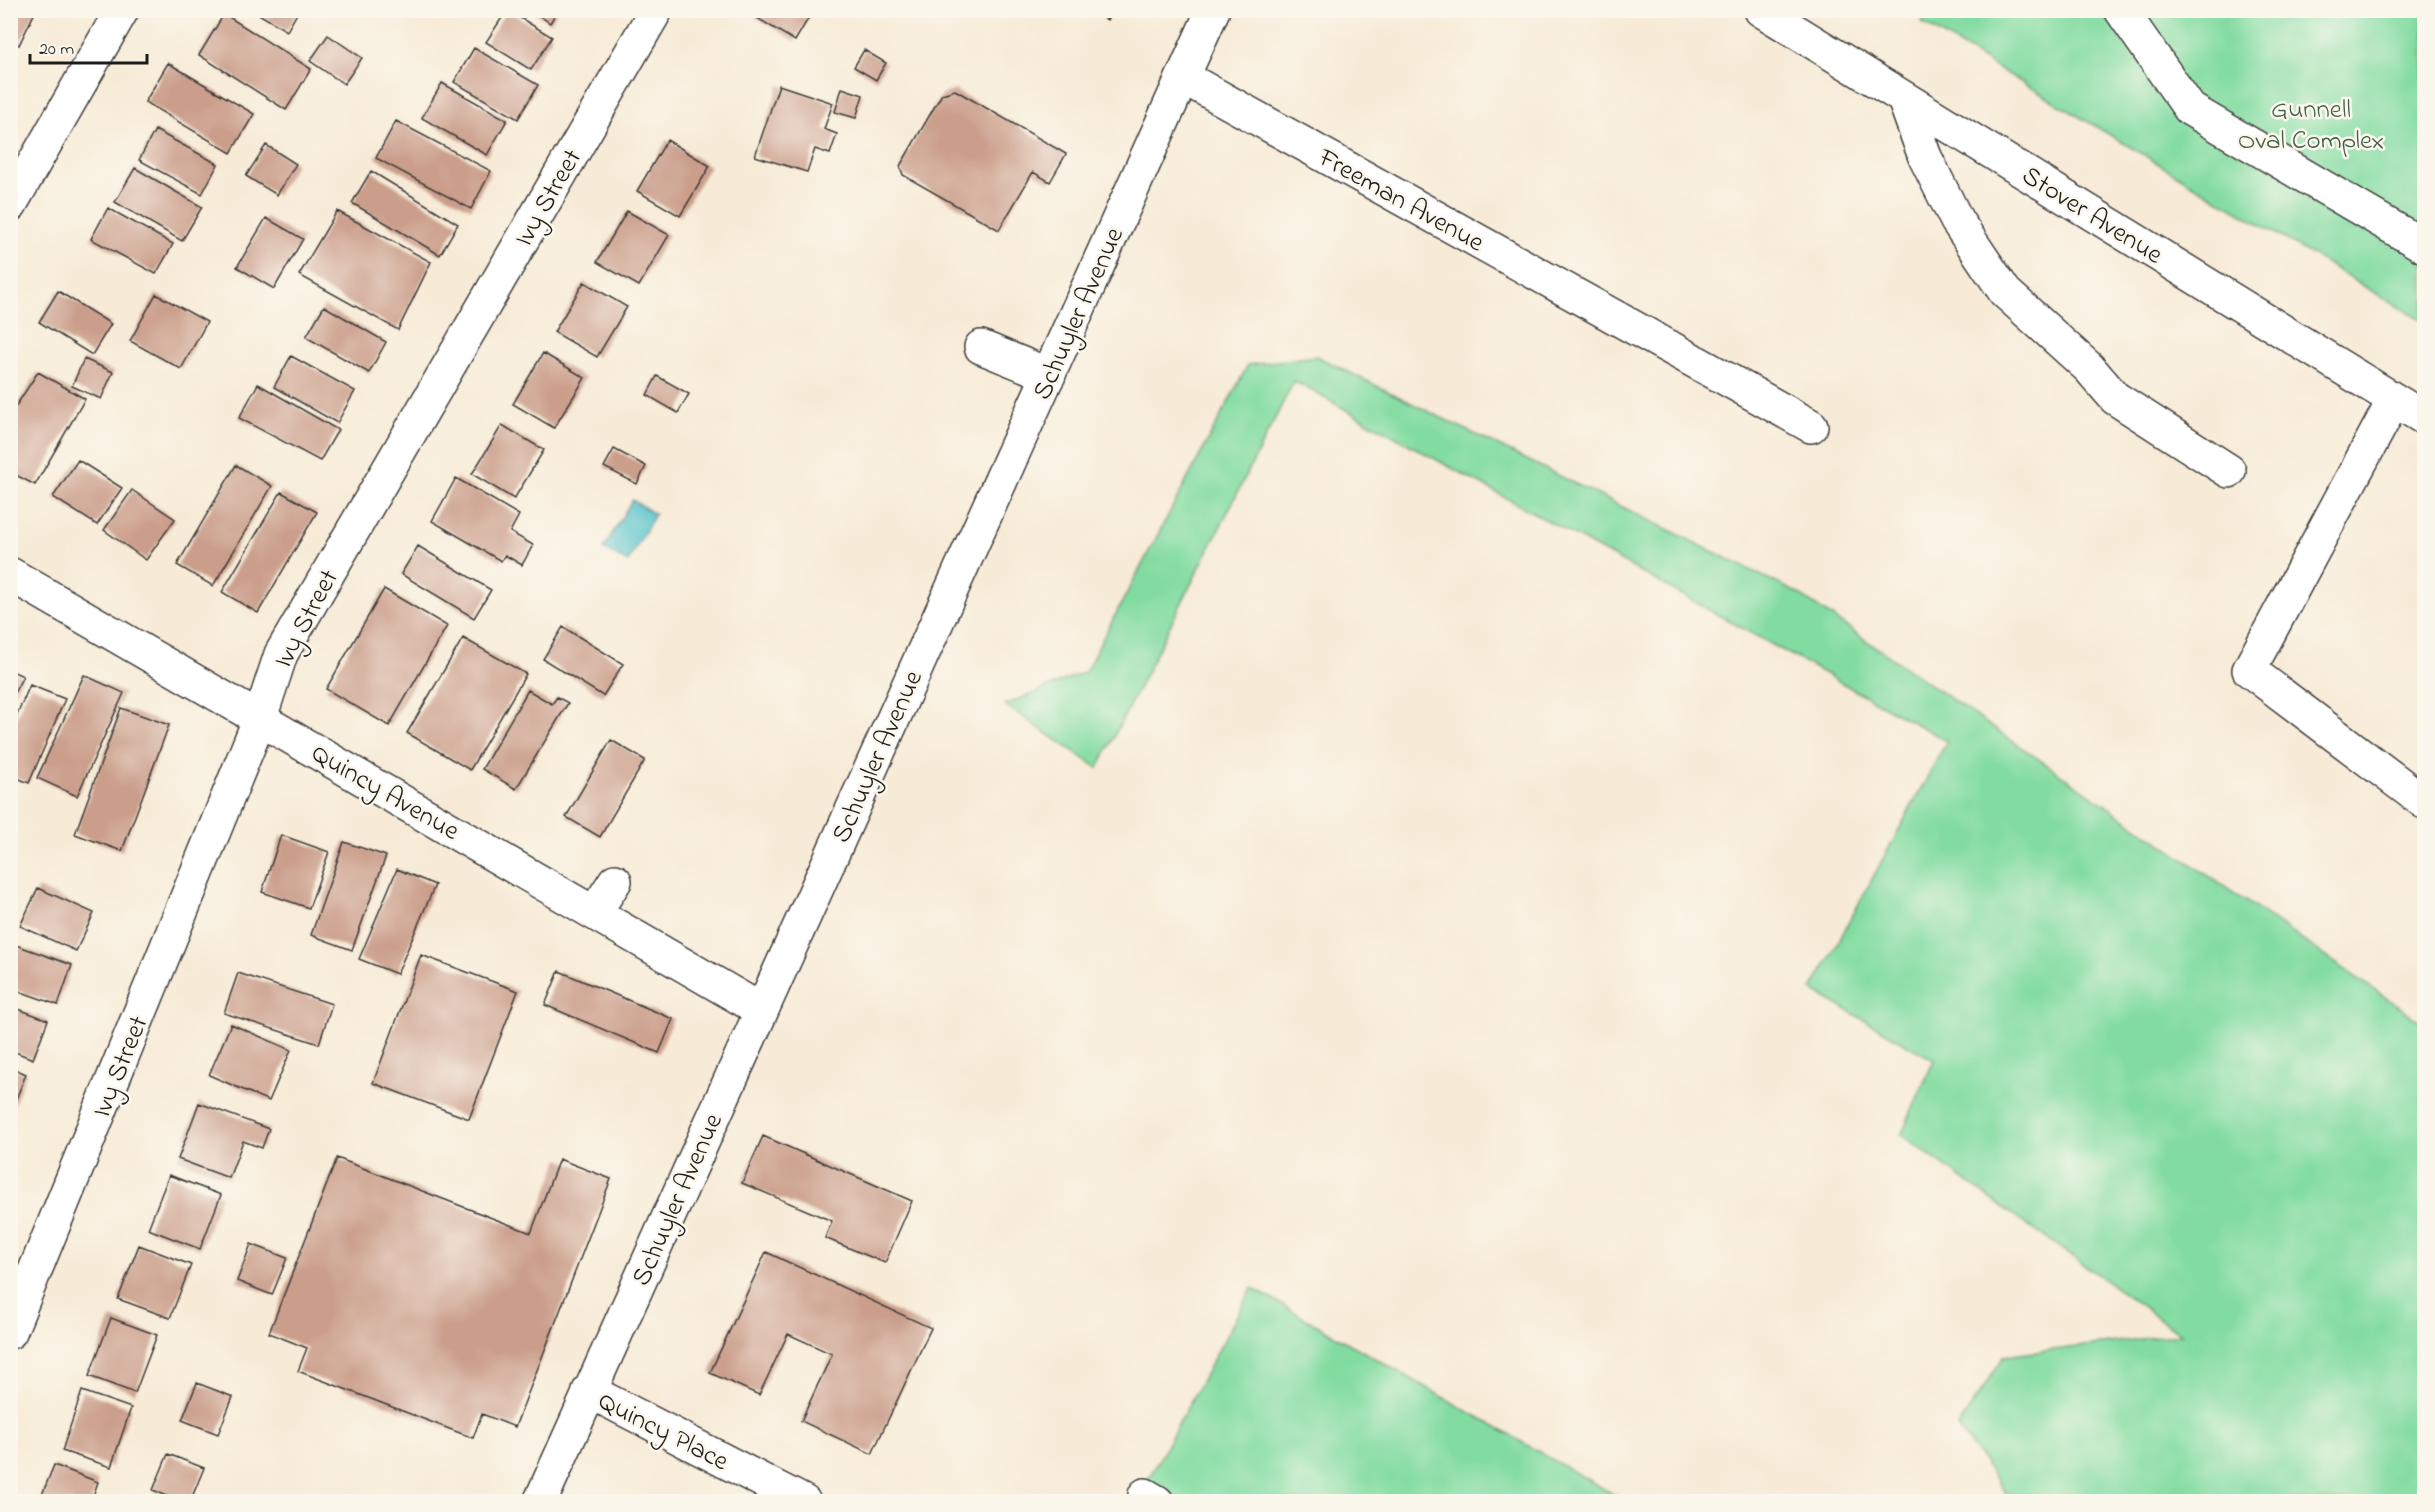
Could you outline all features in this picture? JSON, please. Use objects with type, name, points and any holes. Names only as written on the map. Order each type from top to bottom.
[{"type":"street","points":[[10,205],[122,10]]},
{"type":"street","name":"Ivy Street","points":[[10,1332],[260,718],[281,654],[656,10]]},
{"type":"street","name":"Schuyler Avenue","points":[[540,1502],[1213,10]]},
{"type":"street","name":"Stover Avenue","points":[[1761,10],[2424,418]]},
{"type":"street","points":[[2121,10],[2190,109],[2424,246]]},
{"type":"street","name":"Freeman Avenue","points":[[1183,77],[1811,426]]},
{"type":"street","points":[[1904,99],[1925,157],[1957,221],[2005,292],[2090,368],[2115,398],[2229,471]]},
{"type":"street","points":[[981,347],[1049,375]]},
{"type":"street","points":[[2394,400],[2249,670],[2424,802]]},
{"type":"street","name":"Quincy Avenue","points":[[10,574],[761,1010]]},
{"type":"street","points":[[595,912],[615,881]]},
{"type":"street","name":"Quincy Place","points":[[589,1391],[804,1502]]},
{"type":"green space","name":"Gunnell Oval Complex","points":[[1928,10],[2424,11],[2424,322],[1922,23]]},
{"type":"green space","points":[[1316,356],[1797,593],[2424,1024],[2424,1501],[2012,1501],[1958,1427],[2004,1356],[2181,1334],[1901,1135],[1934,1060],[1812,990],[1947,741],[1294,381],[1098,768],[1005,705],[1085,672],[1248,365]]},
{"type":"green space","points":[[1252,1288],[1625,1501],[1136,1502]]},
{"type":"water","points":[[632,500],[655,514],[628,562],[603,549]]},
{"type":"building","points":[[10,10],[36,10],[19,45],[10,41]]},
{"type":"building","points":[[252,10],[299,10],[287,31]]},
{"type":"building","points":[[507,10],[552,37],[531,70],[486,42]]},
{"type":"building","points":[[531,10],[558,10],[550,23]]},
{"type":"building","points":[[744,10],[810,10],[812,12],[795,41]]},
{"type":"building","points":[[1091,10],[1112,10],[1107,20]]},
{"type":"building","points":[[224,14],[311,69],[286,110],[199,55]]},
{"type":"building","points":[[328,35],[362,58],[344,84],[310,61]]},
{"type":"building","points":[[474,48],[538,85],[518,119],[454,82]]},
{"type":"building","points":[[864,50],[886,63],[876,80],[854,67]]},
{"type":"building","points":[[168,63],[254,114],[231,153],[145,102]]},
{"type":"building","points":[[442,83],[507,120],[487,155],[422,118]]},
{"type":"building","points":[[779,85],[833,103],[824,129],[837,134],[830,154],[815,149],[807,172],[755,156]]},
{"type":"building","points":[[842,88],[863,95],[856,118],[835,112]]},
{"type":"building","points":[[955,90],[1066,154],[1050,182],[1033,172],[999,230],[903,175],[900,166],[942,94]]},
{"type":"building","points":[[396,121],[491,171],[471,209],[376,158]]},
{"type":"building","points":[[155,130],[218,164],[202,194],[139,160]]},
{"type":"building","points":[[667,140],[710,166],[680,216],[637,191]]},
{"type":"building","points":[[266,145],[296,164],[277,195],[246,176]]},
{"type":"building","points":[[135,168],[202,207],[182,241],[115,202]]},
{"type":"building","points":[[371,171],[458,224],[440,255],[352,203]]},
{"type":"building","points":[[108,208],[173,244],[156,274],[91,239]]},
{"type":"building","points":[[337,211],[431,262],[398,330],[299,275]]},
{"type":"building","points":[[627,211],[669,235],[639,286],[597,262]]},
{"type":"building","points":[[266,218],[303,239],[274,289],[237,267]]},
{"type":"building","points":[[584,282],[627,307],[597,357],[554,332]]},
{"type":"building","points":[[58,291],[111,324],[92,355],[39,322]]},
{"type":"building","points":[[156,294],[207,322],[181,369],[130,341]]},
{"type":"building","points":[[324,306],[386,342],[369,373],[306,337]]},
{"type":"building","points":[[543,353],[585,378],[554,428],[513,404]]},
{"type":"building","points":[[291,356],[355,391],[337,423],[274,387]]},
{"type":"building","points":[[84,359],[113,372],[101,399],[72,386]]},
{"type":"building","points":[[38,372],[85,399],[35,485],[10,472],[10,407],[14,409]]},
{"type":"building","points":[[657,376],[689,394],[678,413],[647,395]]},
{"type":"building","points":[[258,384],[338,430],[320,461],[239,418]]},
{"type":"building","points":[[502,425],[544,450],[514,499],[472,474]]},
{"type":"building","points":[[614,449],[646,466],[637,484],[604,467]]},
{"type":"building","points":[[78,460],[122,488],[97,525],[53,497]]},
{"type":"building","points":[[236,465],[272,486],[213,586],[177,565]]},
{"type":"building","points":[[456,478],[519,515],[510,532],[533,545],[522,565],[505,555],[501,561],[432,521]]},
{"type":"building","points":[[132,490],[175,519],[146,560],[104,530]]},
{"type":"building","points":[[281,492],[317,512],[258,613],[222,592]]},
{"type":"building","points":[[418,546],[491,590],[474,618],[401,574]]},
{"type":"building","points":[[384,589],[447,626],[389,726],[326,689]]},
{"type":"building","points":[[563,627],[623,664],[603,696],[543,659]]},
{"type":"building","points":[[463,638],[526,674],[470,770],[407,733]]},
{"type":"building","points":[[10,670],[23,676],[10,701]]},
{"type":"building","points":[[84,675],[124,693],[77,796],[37,778]]},
{"type":"building","points":[[30,685],[65,699],[29,783],[10,775],[10,731]]},
{"type":"building","points":[[528,690],[552,704],[557,697],[568,703],[516,789],[482,769]]},
{"type":"building","points":[[121,708],[169,725],[122,851],[75,834]]},
{"type":"building","points":[[611,740],[645,760],[600,837],[566,817]]},
{"type":"building","points":[[281,835],[329,852],[309,908],[262,892]]},
{"type":"building","points":[[344,842],[386,856],[352,950],[311,935]]},
{"type":"building","points":[[397,869],[435,885],[397,974],[359,959]]},
{"type":"building","points":[[38,888],[94,913],[76,951],[20,926]]},
{"type":"building","points":[[13,944],[72,965],[58,1005],[10,988],[10,950]]},
{"type":"building","points":[[421,955],[518,991],[469,1119],[373,1083]]},
{"type":"building","points":[[559,971],[673,1019],[659,1053],[545,1005]]},
{"type":"building","points":[[238,973],[332,1004],[319,1044],[224,1013]]},
{"type":"building","points":[[10,1006],[48,1020],[33,1059],[10,1050]]},
{"type":"building","points":[[231,1024],[291,1050],[269,1101],[209,1075]]},
{"type":"building","points":[[10,1067],[26,1074],[11,1112],[10,1112]]},
{"type":"building","points":[[199,1103],[269,1129],[262,1148],[243,1141],[229,1178],[178,1159]]},
{"type":"building","points":[[763,1136],[912,1201],[885,1263],[825,1238],[832,1221],[742,1183]]},
{"type":"building","points":[[337,1158],[531,1233],[559,1159],[611,1179],[515,1427],[482,1414],[473,1438],[298,1371],[307,1348],[269,1333]]},
{"type":"building","points":[[169,1175],[221,1195],[200,1249],[148,1229]]},
{"type":"building","points":[[251,1244],[287,1258],[272,1295],[237,1281]]},
{"type":"building","points":[[139,1245],[191,1265],[170,1318],[118,1299]]},
{"type":"building","points":[[766,1252],[931,1328],[872,1454],[801,1421],[832,1354],[788,1334],[759,1395],[710,1373]]},
{"type":"building","points":[[111,1318],[157,1335],[135,1393],[89,1376]]},
{"type":"building","points":[[197,1383],[233,1397],[218,1434],[182,1420]]},
{"type":"building","points":[[82,1391],[131,1408],[111,1467],[62,1451]]},
{"type":"building","points":[[168,1454],[204,1468],[190,1502],[181,1502],[153,1490]]},
{"type":"building","points":[[54,1465],[98,1482],[91,1502],[39,1502]]}]
